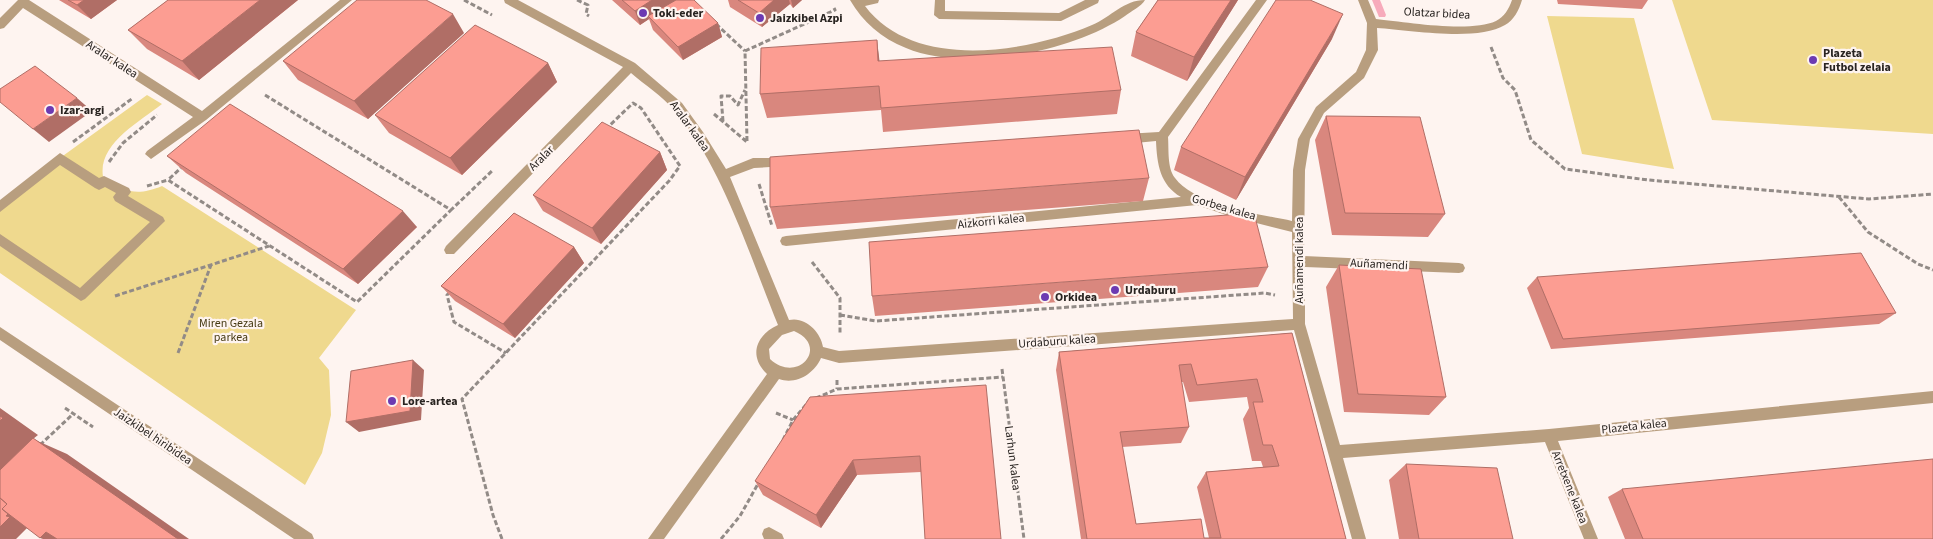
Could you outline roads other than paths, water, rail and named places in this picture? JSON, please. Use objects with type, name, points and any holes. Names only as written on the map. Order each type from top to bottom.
[{"type":"street","points":[[151,154],[202,117],[347,0]]},
{"type":"street","name":"Aralar kalea","points":[[509,0],[631,66],[678,106],[699,135],[723,175],[785,326]]},
{"type":"street","points":[[856,2],[874,0]]},
{"type":"street","points":[[940,0],[939,15],[1043,17],[1061,16],[1094,0]]},
{"type":"street","points":[[856,2],[874,25],[889,36],[917,47],[952,53],[980,53],[1052,42],[1096,27],[1117,16],[1140,0]]},
{"type":"street","points":[[1112,140],[1162,136],[1262,0]]},
{"type":"street","name":"Auñamendi kalea","points":[[1359,539],[1299,324],[1298,228],[1299,170],[1304,139],[1320,110],[1349,86],[1366,65],[1372,50],[1372,24],[1363,0]]},
{"type":"street","name":"Olatzar bidea","points":[[1372,24],[1484,29],[1504,21],[1511,15],[1517,0]]},
{"type":"street","points":[[0,25],[23,1]]},
{"type":"street","name":"Aralar kalea","points":[[23,1],[202,117]]},
{"type":"street","name":"Aralar","points":[[450,250],[631,66]]},
{"type":"street","name":"Gorbea kalea","points":[[1162,136],[1163,159],[1170,180],[1179,192],[1195,201],[1298,228]]},
{"type":"street","points":[[0,206],[60,158],[99,185],[104,181],[125,192],[119,197],[159,222],[81,295],[0,239]]},
{"type":"street","points":[[723,175],[754,164],[793,161]]},
{"type":"street","name":"Aizkorri kalea","points":[[786,241],[1195,201]]},
{"type":"street","name":"Auñamendi","points":[[1299,261],[1459,268]]},
{"type":"street","name":"Urdaburu kalea","points":[[817,350],[827,355],[839,357],[1299,324]]},
{"type":"street","points":[[794,325],[808,331],[814,336],[817,350],[810,366],[803,371],[785,375],[768,368],[764,360],[764,343],[777,330],[785,326],[794,325]]},
{"type":"street","name":"Jaizkibel hiribidea","points":[[0,333],[307,539]]},
{"type":"street","points":[[655,539],[776,372]]},
{"type":"street","name":"Plazeta kalea","points":[[1335,452],[1549,435],[1933,397]]},
{"type":"street","name":"Arretxene kalea","points":[[1549,435],[1591,539]]},
{"type":"waterway","points":[[1376,0],[1382,15]]},
{"type":"place","name":"Toki-eder","points":[[643,13]]},
{"type":"place","name":"Jaizkibel Azpi","points":[[760,18]]},
{"type":"place","name":"Plazeta Futbol zelaia","points":[[1813,60]]},
{"type":"place","name":"Izar-argi","points":[[50,110]]},
{"type":"place","name":"Urdaburu","points":[[1115,290]]},
{"type":"place","name":"Orkidea","points":[[1045,297]]},
{"type":"place","name":"Lore-artea","points":[[392,401]]},
{"type":"park label","name":"Miren Gezala parkea","points":[[231,330]]}]
